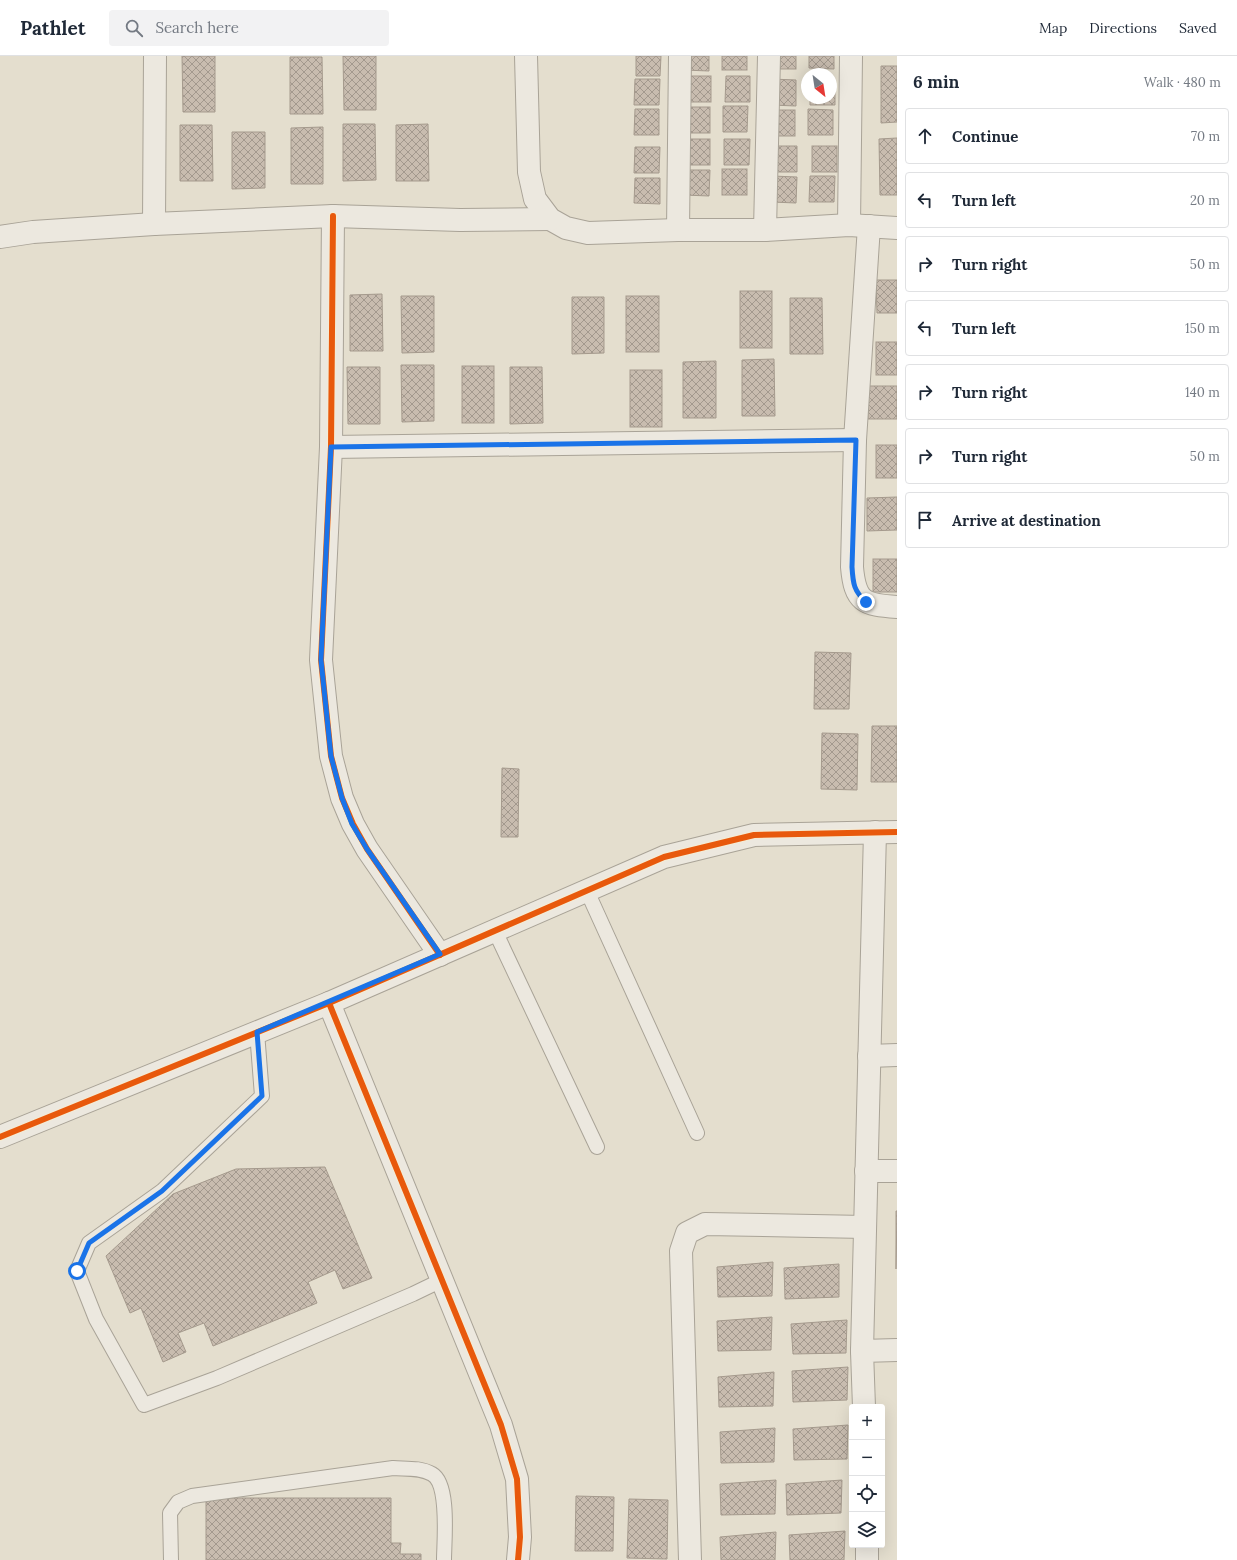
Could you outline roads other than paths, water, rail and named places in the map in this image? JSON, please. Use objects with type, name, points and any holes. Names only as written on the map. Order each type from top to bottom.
[{"type":"street","points":[[154,224],[155,56]]},
{"type":"street","points":[[526,56],[529,172],[534,199],[550,220],[566,228],[588,233],[678,230],[765,230],[859,225],[897,228]]},
{"type":"street","points":[[678,230],[680,56]]},
{"type":"street","points":[[765,230],[769,56]]},
{"type":"street","points":[[851,56],[859,225],[856,440],[852,567],[853,584],[858,594],[866,602],[875,605],[897,607]]},
{"type":"street","points":[[334,216],[331,447],[321,660],[331,756],[342,798],[352,824],[367,849],[440,954]]},
{"type":"street","points":[[0,237],[33,232],[154,224],[334,216],[460,220],[550,220]]},
{"type":"street","points":[[331,447],[856,440]]},
{"type":"street","points":[[864,1404],[862,1351],[875,832]]},
{"type":"street","points":[[0,1137],[329,1003],[664,857],[754,835],[897,832]]},
{"type":"street","points":[[329,1003],[501,1425],[517,1479],[520,1537],[518,1560]]},
{"type":"street","points":[[869,1056],[897,1055]]},
{"type":"street","points":[[866,1171],[897,1171]]},
{"type":"street","points":[[690,1560],[681,1251],[687,1233],[705,1224],[865,1227]]},
{"type":"street","points":[[862,1351],[897,1350]]},
{"type":"street","points":[[867,1548],[867,1560]]},
{"type":"lane","points":[[587,890],[696,1133]]},
{"type":"lane","points":[[495,931],[597,1148]]},
{"type":"lane","points":[[257,1032],[262,1096],[162,1191],[89,1243],[77,1271],[96,1319],[144,1405],[217,1378],[413,1294],[442,1280]]},
{"type":"lane","points":[[171,1560],[170,1513],[178,1502],[192,1496],[393,1468],[418,1469],[433,1474],[439,1482],[444,1497],[444,1560]]}]
